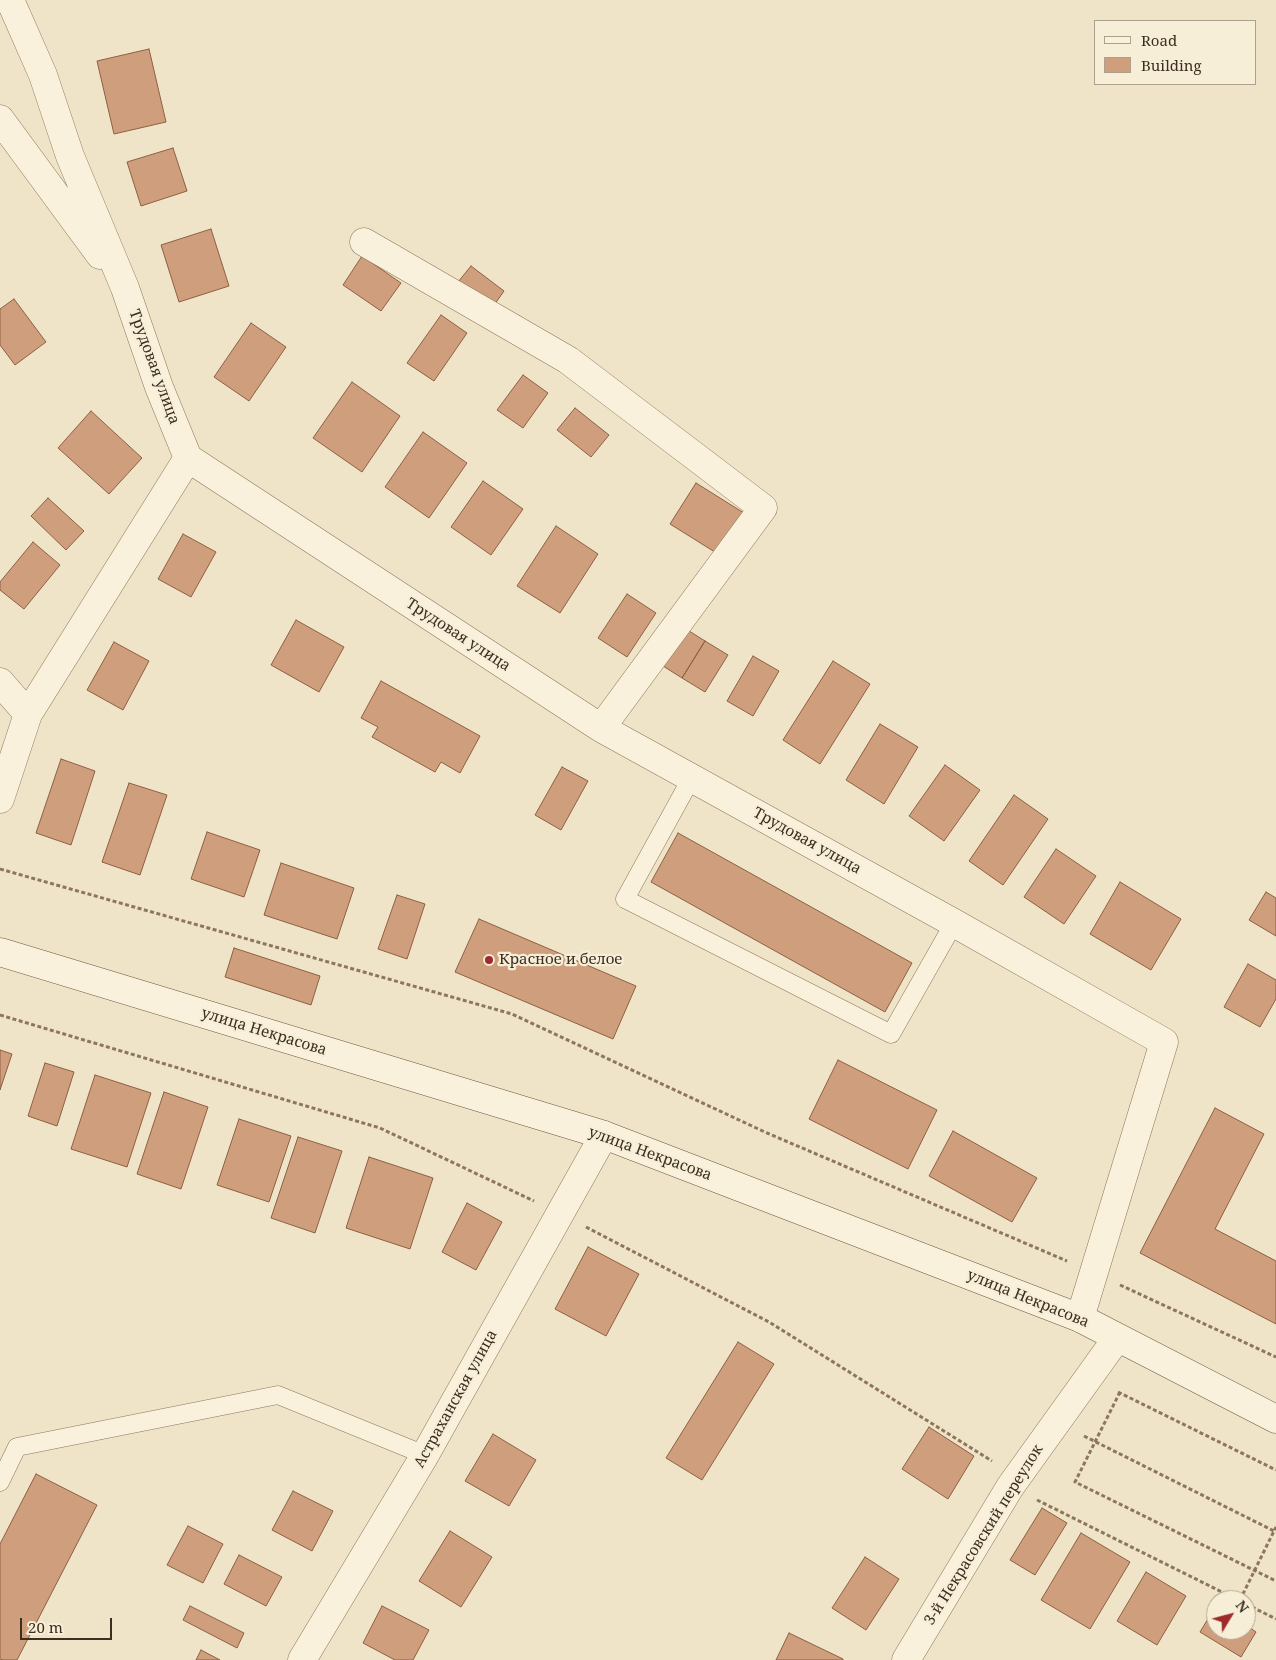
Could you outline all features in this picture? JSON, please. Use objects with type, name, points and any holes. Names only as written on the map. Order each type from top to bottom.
[{"type":"street","name":"Трудовая улица","points":[[10,0],[43,75],[70,156],[125,288],[158,387],[188,458],[601,728],[954,923],[1164,1042],[1094,1272]]},
{"type":"street","points":[[0,120],[125,288]]},
{"type":"street","points":[[364,242],[568,360],[763,508],[601,728]]},
{"type":"street","points":[[0,799],[28,714],[188,458]]},
{"type":"street","points":[[0,682],[28,714]]},
{"type":"street","name":"улица Некрасова","points":[[0,952],[604,1135],[1080,1318],[1117,1338],[1274,1414]]},
{"type":"street","name":"Астраханская улица","points":[[302,1660],[425,1456],[604,1135]]},
{"type":"street","points":[[1080,1318],[1094,1272]]},
{"type":"street","name":"3-й Некрасовский переулок","points":[[906,1660],[1010,1487],[1117,1338]]},
{"type":"lane","points":[[692,777],[625,899],[891,1034],[954,923]]},
{"type":"lane","points":[[0,1482],[17,1447],[278,1395],[425,1456]]},
{"type":"path","points":[[0,869],[512,1014],[767,1134],[1094,1272],[1276,1357]]},
{"type":"path","points":[[1276,1470],[1120,1392],[1076,1482],[1276,1581]]},
{"type":"path","points":[[1095,1442],[1275,1530],[1244,1590]]},
{"type":"path","points":[[1010,1487],[1219,1590]]},
{"type":"path","points":[[1256,1609],[1276,1619]]},
{"type":"building","points":[[149,49],[166,122],[114,134],[97,61]]},
{"type":"building","points":[[173,148],[187,191],[141,206],[127,162]]},
{"type":"building","points":[[211,229],[229,286],[179,302],[161,245]]},
{"type":"building","points":[[362,256],[401,283],[381,311],[343,285]]},
{"type":"building","points":[[471,266],[504,291],[492,308],[458,282]]},
{"type":"building","points":[[14,299],[46,342],[15,365],[0,345],[0,309]]},
{"type":"building","points":[[441,315],[467,333],[434,381],[407,363]]},
{"type":"building","points":[[251,323],[286,347],[249,401],[214,377]]},
{"type":"building","points":[[523,375],[548,393],[523,428],[497,410]]},
{"type":"building","points":[[352,382],[400,416],[362,472],[313,438]]},
{"type":"building","points":[[575,408],[609,435],[591,457],[557,430]]},
{"type":"building","points":[[91,411],[142,458],[109,494],[58,448]]},
{"type":"building","points":[[423,432],[467,463],[429,518],[385,487]]},
{"type":"building","points":[[483,481],[523,509],[491,555],[451,527]]},
{"type":"building","points":[[696,483],[744,513],[718,554],[670,524]]},
{"type":"building","points":[[48,498],[84,531],[66,550],[31,516]]},
{"type":"building","points":[[556,526],[598,554],[560,613],[517,586]]},
{"type":"building","points":[[183,534],[216,552],[191,597],[158,579]]},
{"type":"building","points":[[33,542],[60,565],[24,609],[0,590],[0,582]]},
{"type":"building","points":[[627,594],[656,613],[627,657],[598,638]]},
{"type":"building","points":[[296,620],[344,647],[319,692],[271,665]]},
{"type":"building","points":[[686,629],[705,641],[682,678],[663,666]]},
{"type":"building","points":[[705,641],[728,655],[705,692],[682,678]]},
{"type":"building","points":[[114,642],[149,661],[123,710],[87,690]]},
{"type":"building","points":[[753,656],[779,671],[753,716],[727,701]]},
{"type":"building","points":[[833,661],[870,684],[820,764],[783,740]]},
{"type":"building","points":[[381,681],[480,736],[460,773],[441,762],[435,772],[372,737],[378,727],[361,718]]},
{"type":"building","points":[[880,724],[918,747],[884,804],[846,780]]},
{"type":"building","points":[[61,759],[95,771],[71,845],[36,833]]},
{"type":"building","points":[[945,765],[980,790],[944,841],[909,816]]},
{"type":"building","points":[[562,767],[588,781],[561,830],[535,815]]},
{"type":"building","points":[[129,783],[167,795],[140,875],[102,862]]},
{"type":"building","points":[[1014,795],[1048,819],[1003,885],[969,861]]},
{"type":"building","points":[[207,832],[260,850],[244,897],[191,879]]},
{"type":"building","points":[[678,833],[912,963],[885,1012],[651,882]]},
{"type":"building","points":[[1056,849],[1096,876],[1064,924],[1024,897]]},
{"type":"building","points":[[281,863],[354,888],[337,939],[264,915]]},
{"type":"building","points":[[1120,882],[1181,919],[1151,970],[1090,934]]},
{"type":"building","points":[[1266,892],[1276,898],[1276,936],[1249,920]]},
{"type":"building","points":[[397,895],[425,904],[407,959],[378,949]]},
{"type":"building","points":[[479,919],[636,986],[613,1039],[455,972]]},
{"type":"building","points":[[234,948],[320,976],[311,1005],[225,977]]},
{"type":"building","points":[[1248,964],[1276,980],[1276,999],[1260,1027],[1224,1007]]},
{"type":"building","points":[[0,1050],[12,1054],[0,1090]]},
{"type":"building","points":[[838,1060],[937,1110],[908,1169],[809,1119]]},
{"type":"building","points":[[45,1063],[74,1072],[57,1126],[28,1116]]},
{"type":"building","points":[[95,1075],[151,1093],[127,1167],[71,1149]]},
{"type":"building","points":[[164,1092],[208,1107],[181,1189],[137,1174]]},
{"type":"building","points":[[1215,1108],[1264,1134],[1215,1229],[1276,1261],[1276,1324],[1140,1253]]},
{"type":"building","points":[[239,1119],[291,1136],[269,1202],[217,1185]]},
{"type":"building","points":[[953,1131],[1037,1178],[1012,1222],[929,1176]]},
{"type":"building","points":[[298,1137],[342,1151],[315,1233],[271,1218]]},
{"type":"building","points":[[369,1157],[433,1178],[410,1249],[346,1228]]},
{"type":"building","points":[[467,1203],[502,1222],[476,1270],[442,1252]]},
{"type":"building","points":[[588,1247],[639,1274],[606,1336],[555,1309]]},
{"type":"building","points":[[738,1342],[774,1364],[702,1480],[666,1458]]},
{"type":"building","points":[[929,1427],[974,1456],[948,1499],[902,1469]]},
{"type":"building","points":[[493,1434],[536,1460],[509,1506],[465,1481]]},
{"type":"building","points":[[36,1474],[97,1505],[17,1660],[3,1660],[0,1659],[0,1544]]},
{"type":"building","points":[[293,1491],[333,1511],[312,1551],[272,1530]]},
{"type":"building","points":[[1042,1508],[1067,1523],[1035,1575],[1010,1560]]},
{"type":"building","points":[[188,1526],[223,1544],[203,1583],[167,1565]]},
{"type":"building","points":[[450,1531],[492,1557],[461,1607],[419,1581]]},
{"type":"building","points":[[1081,1533],[1130,1562],[1090,1629],[1041,1600]]},
{"type":"building","points":[[239,1555],[282,1577],[266,1606],[224,1584]]},
{"type":"building","points":[[865,1557],[899,1579],[866,1630],[832,1608]]},
{"type":"building","points":[[1146,1572],[1186,1596],[1157,1645],[1117,1621]]},
{"type":"building","points":[[190,1606],[244,1633],[237,1648],[183,1620]]},
{"type":"building","points":[[382,1606],[429,1630],[413,1660],[395,1660],[363,1643]]},
{"type":"building","points":[[1206,1622],[1206,1636],[1200,1632]]},
{"type":"building","points":[[789,1633],[843,1659],[843,1660],[776,1660]]},
{"type":"building","points":[[1213,1640],[1251,1640],[1241,1657]]},
{"type":"building","points":[[201,1650],[220,1660],[196,1660]]},
{"type":"place","name":"Красное и белое","points":[[489,960]]}]
